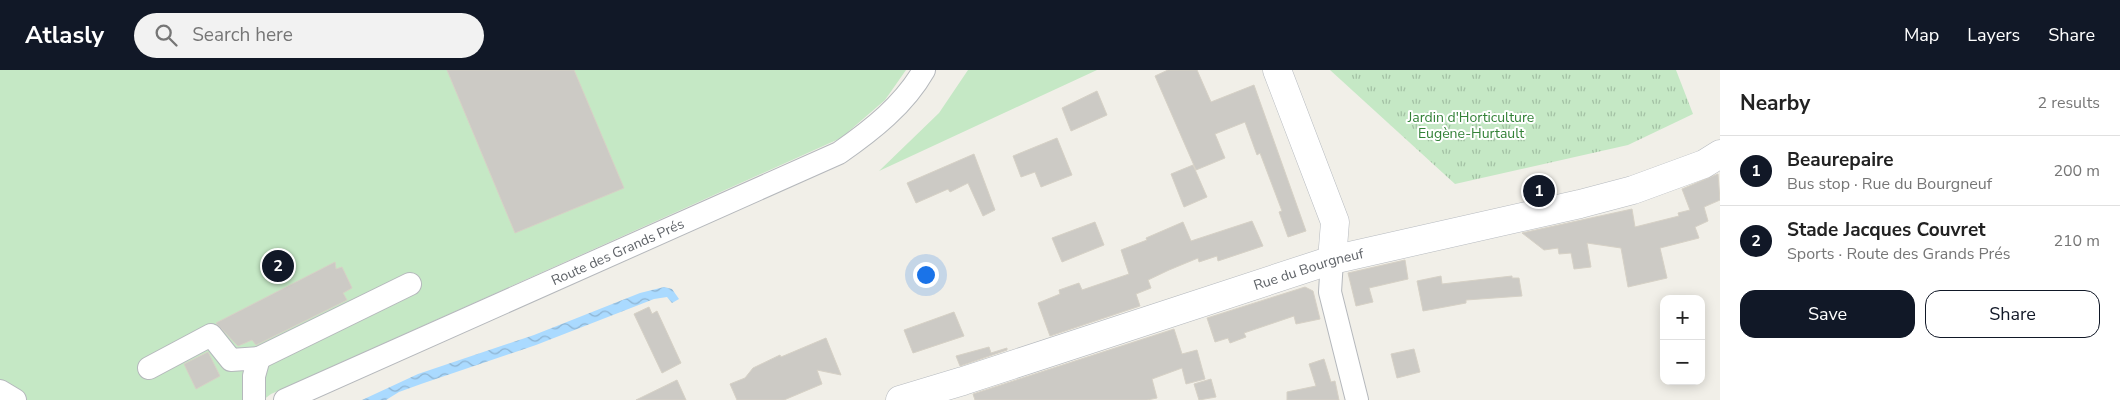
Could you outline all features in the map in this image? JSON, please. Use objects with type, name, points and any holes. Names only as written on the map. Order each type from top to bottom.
[{"type":"main road","points":[[1277,70],[1334,222],[1332,260]]},
{"type":"main road","name":"Rue du Bourgneuf","points":[[900,400],[964,381],[1332,260],[1580,204],[1624,192],[1704,164],[1720,154]]},
{"type":"street","name":"Route des Grands Prés","points":[[285,400],[839,153],[872,131],[913,89],[924,70]]},
{"type":"street","points":[[1332,260],[1330,292],[1357,400]]},
{"type":"street","points":[[149,368],[211,335],[231,360],[259,358],[410,284]]},
{"type":"street","points":[[254,400],[254,376],[259,358]]},
{"type":"street","points":[[0,391],[15,400]]},
{"type":"green space","points":[[0,70],[906,70],[885,100],[841,138],[271,394],[263,400],[0,400]]},
{"type":"green space","points":[[968,70],[1097,70],[879,171],[939,113]]},
{"type":"green space","name":"Jardin d'Horticulture Eugène-Hurtault","points":[[1330,70],[1676,70],[1693,114],[1628,145],[1455,184]]},
{"type":"water","points":[[664,287],[672,289],[679,299],[672,303],[667,297],[654,299],[536,345],[399,392],[386,400],[362,400],[418,374],[534,335],[640,293]]},
{"type":"building","points":[[447,70],[574,70],[624,188],[515,233]]},
{"type":"building","points":[[1168,70],[1197,70],[1211,102],[1254,85],[1306,231],[1288,237],[1279,212],[1282,211],[1260,153],[1257,155],[1245,122],[1215,134],[1225,158],[1196,170],[1155,76]]},
{"type":"building","points":[[1097,91],[1107,115],[1071,131],[1062,108]]},
{"type":"building","points":[[1057,138],[1072,175],[1041,187],[1035,172],[1021,177],[1013,156]]},
{"type":"building","points":[[974,154],[995,210],[983,216],[968,183],[950,192],[948,189],[916,203],[907,183]]},
{"type":"building","points":[[1193,165],[1207,197],[1184,207],[1171,174]]},
{"type":"building","points":[[1718,174],[1720,200],[1704,207],[1708,221],[1695,227],[1699,238],[1660,248],[1667,278],[1628,287],[1621,248],[1587,243],[1591,267],[1574,269],[1571,253],[1559,254],[1558,248],[1544,250],[1522,233],[1632,209],[1635,227],[1679,216],[1678,213],[1690,210],[1682,189]]},
{"type":"building","points":[[1252,221],[1263,246],[1218,261],[1217,256],[1199,262],[1198,258],[1169,270],[1148,280],[1151,288],[1136,294],[1140,306],[1050,336],[1038,303],[1060,294],[1059,290],[1079,283],[1082,290],[1129,274],[1121,250],[1147,240],[1146,238],[1183,222],[1191,241]]},
{"type":"building","points":[[1095,222],[1104,245],[1062,262],[1052,238]]},
{"type":"building","points":[[1405,260],[1408,279],[1369,288],[1373,302],[1356,306],[1348,273]]},
{"type":"building","points":[[335,262],[336,269],[342,267],[352,288],[343,293],[347,300],[256,345],[252,340],[238,346],[216,323]]},
{"type":"building","points":[[1441,276],[1442,284],[1512,276],[1512,278],[1519,278],[1522,296],[1466,300],[1466,303],[1423,311],[1417,281]]},
{"type":"building","points":[[1305,287],[1313,291],[1320,319],[1296,324],[1294,316],[1244,333],[1246,337],[1230,343],[1228,338],[1215,342],[1207,318]]},
{"type":"building","points":[[649,307],[652,314],[657,311],[681,363],[662,373],[634,314]]},
{"type":"building","points":[[954,312],[964,336],[913,353],[904,330]]},
{"type":"building","points":[[1174,329],[1182,354],[1197,350],[1205,379],[1186,384],[1182,368],[1152,379],[1157,398],[1147,400],[975,400],[973,394]]},
{"type":"building","points":[[826,338],[841,375],[817,370],[822,384],[784,400],[737,400],[730,384],[745,378],[753,368],[780,355],[781,357]]},
{"type":"building","points":[[989,347],[991,353],[1007,348],[1007,350],[960,366],[956,356]]},
{"type":"building","points":[[1414,349],[1420,372],[1397,378],[1391,354]]},
{"type":"building","points":[[208,352],[220,376],[196,389],[184,364]]},
{"type":"building","points":[[1324,359],[1331,382],[1335,381],[1339,400],[1287,400],[1287,392],[1316,386],[1309,364]]},
{"type":"building","points":[[1211,379],[1216,397],[1199,400],[1194,384]]},
{"type":"building","points":[[677,380],[686,400],[636,400]]},
{"type":"place","name":"Beaurepaire","points":[[1539,191]]},
{"type":"place","name":"Stade Jacques Couvret","points":[[278,266]]}]
